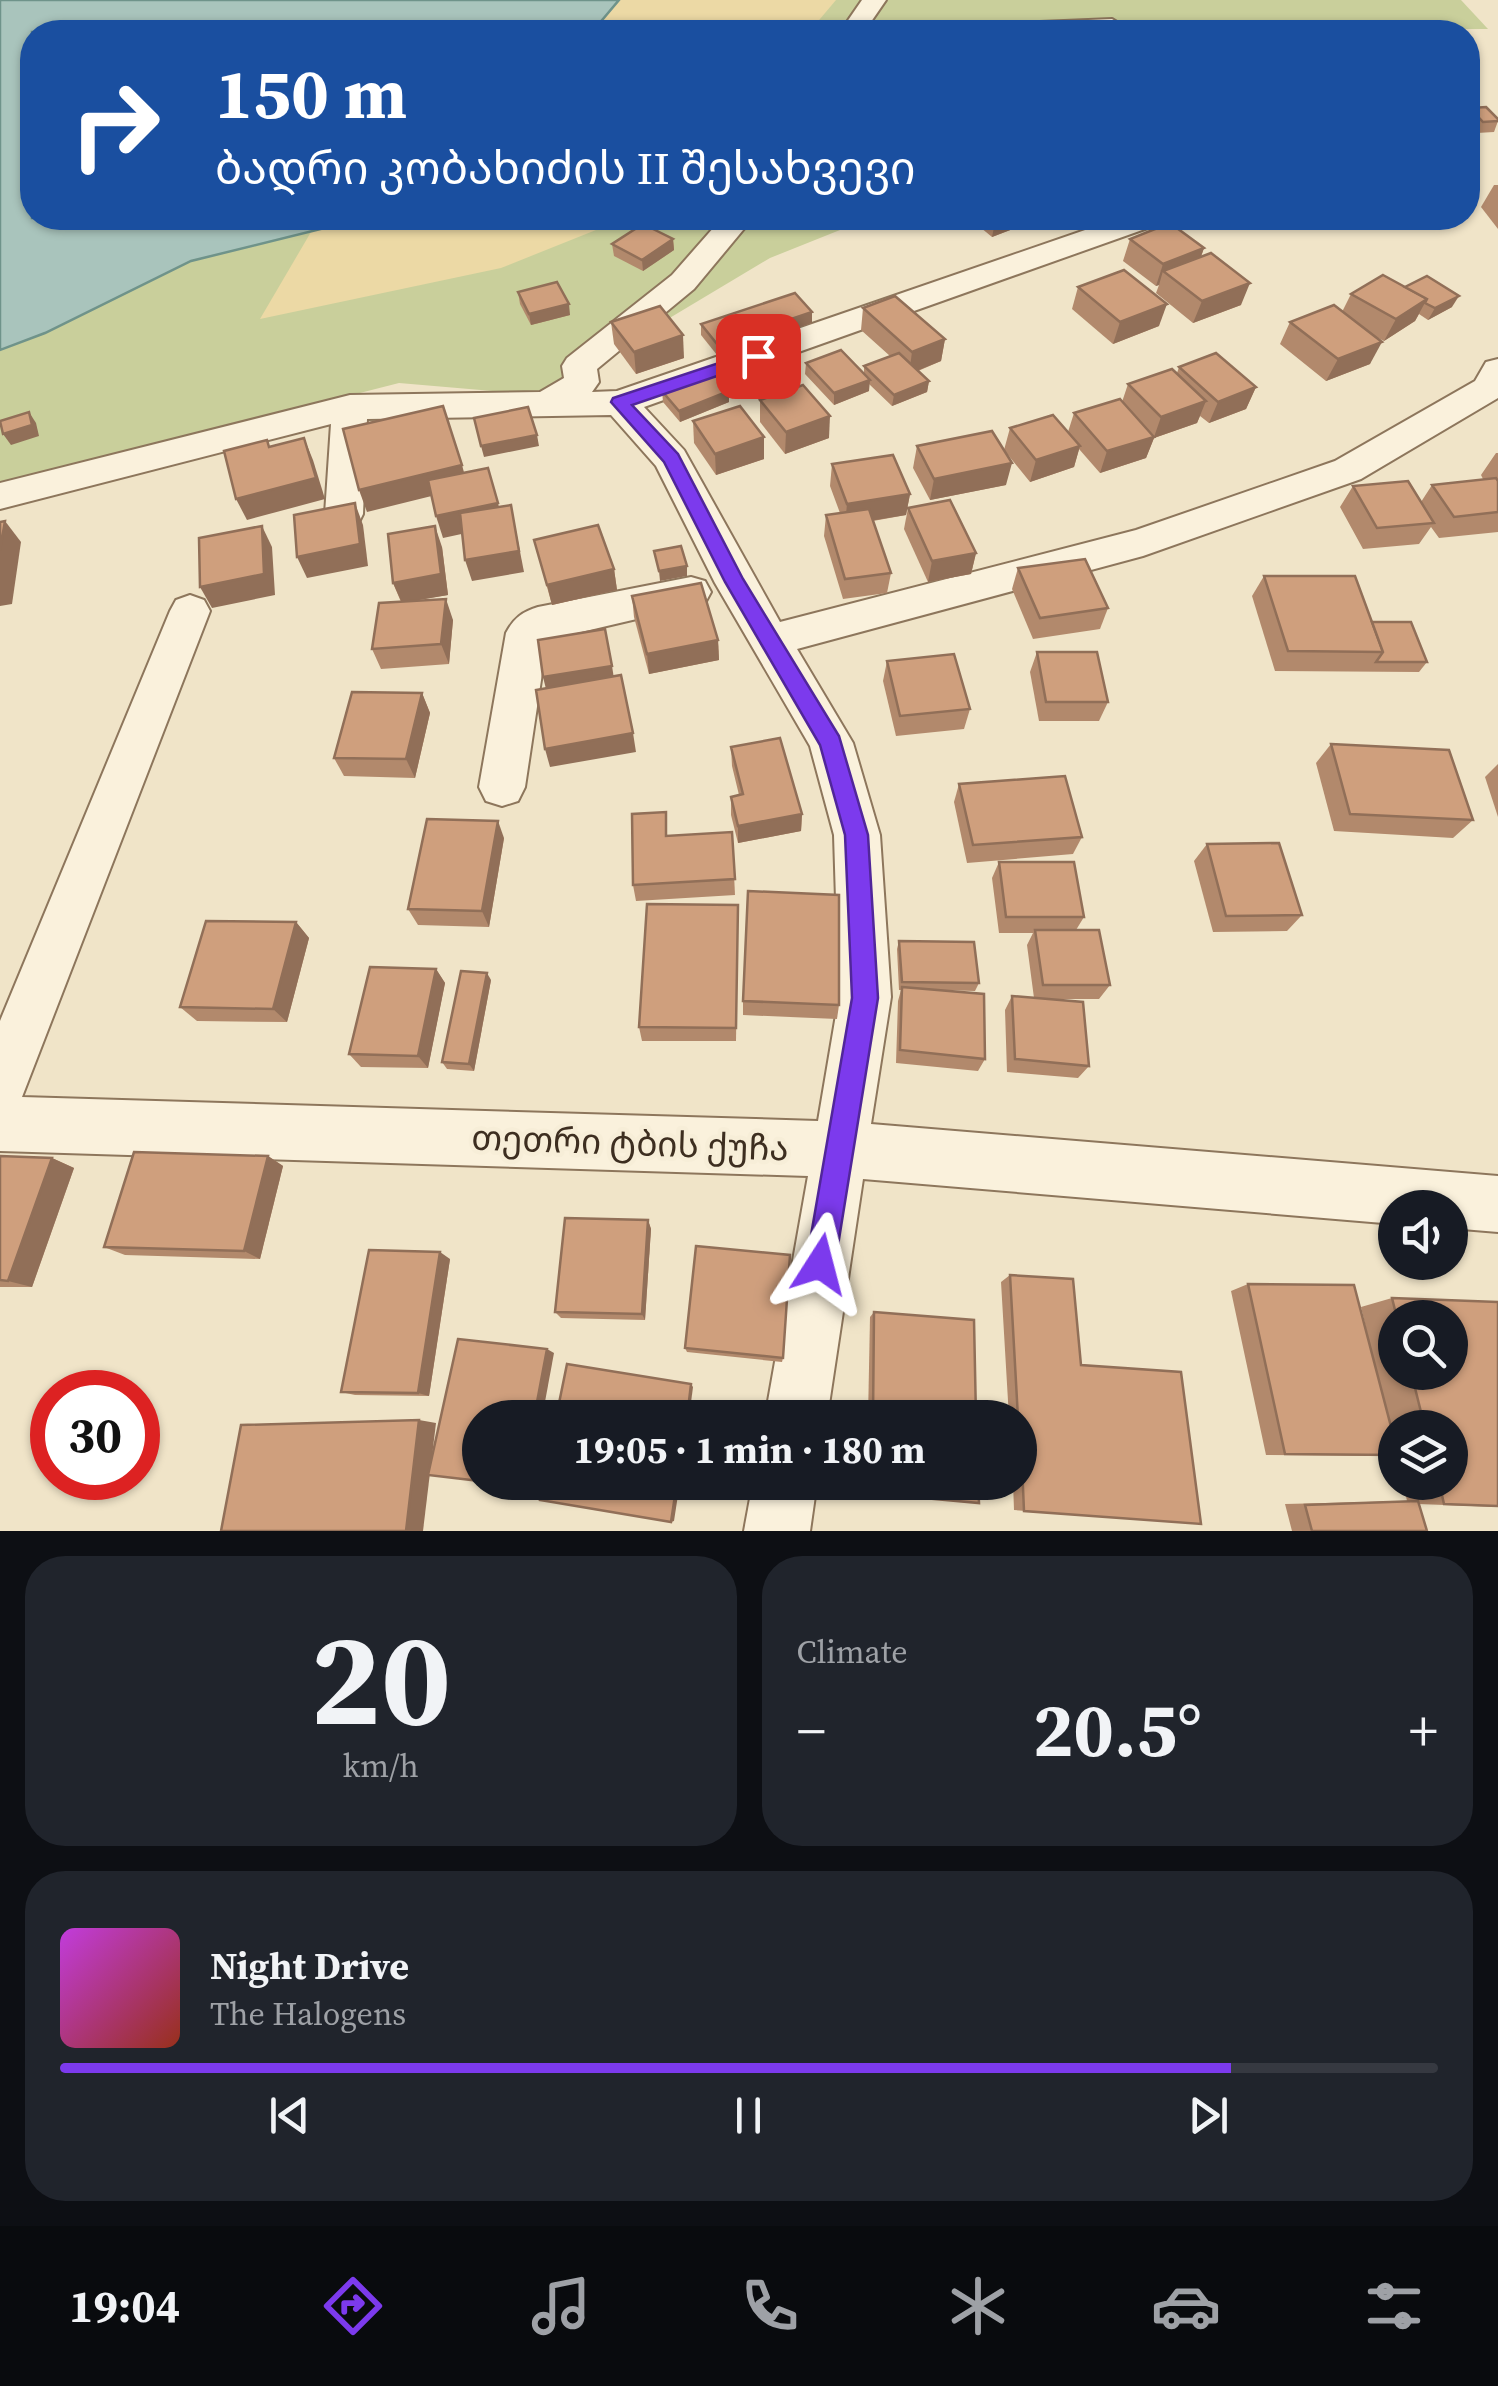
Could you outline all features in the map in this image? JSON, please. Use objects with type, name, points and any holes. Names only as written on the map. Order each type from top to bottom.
[{"type":"street","points":[[544,406],[582,382],[580,366],[683,282],[728,230]]},
{"type":"street","points":[[0,496],[350,407],[620,402],[1114,230]]},
{"type":"street","points":[[772,640],[1143,542],[1348,470],[1489,388],[1498,370]]},
{"type":"street","points":[[620,402],[672,459],[735,582],[831,743],[856,835],[865,998],[799,1400]]},
{"type":"street","points":[[344,514],[350,407]]},
{"type":"street","points":[[502,787],[526,633],[538,624],[735,582]]},
{"type":"street","points":[[0,1086],[190,611]]},
{"type":"street","name":"თეთრი ტბის ქუჩა","points":[[0,1124],[839,1149],[1498,1204]]},
{"type":"street","points":[[777,1531],[782,1500]]},
{"type":"green space","points":[[619,0],[1461,0],[1480,20],[602,20]]},
{"type":"green space","points":[[316,230],[840,230],[770,258],[541,395],[399,383],[0,485],[0,350],[45,333],[191,261]]},
{"type":"sand","points":[[619,0],[836,0],[819,20],[602,20]]},
{"type":"sand","points":[[596,230],[501,268],[260,319],[311,232]]},
{"type":"water","points":[[0,0],[619,0],[602,20],[20,20],[20,230],[316,230],[191,261],[45,333],[0,350]]},
{"type":"building","points":[[1480,107],[1486,107],[1498,121],[1483,122]]},
{"type":"building","points":[[634,230],[655,230],[673,239],[642,260],[612,244]]},
{"type":"building","points":[[1152,230],[1180,230],[1204,248],[1163,264],[1130,239]]},
{"type":"building","points":[[1211,253],[1250,283],[1202,301],[1163,271]]},
{"type":"building","points":[[1124,270],[1167,304],[1120,322],[1078,287]]},
{"type":"building","points":[[1383,275],[1427,299],[1396,319],[1351,294]]},
{"type":"building","points":[[1427,276],[1459,296],[1435,308],[1405,287]]},
{"type":"building","points":[[557,282],[569,304],[529,314],[518,292]]},
{"type":"building","points":[[795,293],[812,312],[717,344],[701,324]]},
{"type":"building","points":[[895,296],[945,339],[912,352],[863,308]]},
{"type":"building","points":[[1334,305],[1382,342],[1338,359],[1290,322]]},
{"type":"building","points":[[660,306],[683,335],[634,352],[611,322]]},
{"type":"building","points":[[841,350],[870,380],[834,393],[806,363]]},
{"type":"building","points":[[899,353],[929,381],[894,395],[864,366]]},
{"type":"building","points":[[1216,353],[1256,387],[1218,402],[1179,367]]},
{"type":"building","points":[[1172,369],[1206,401],[1161,417],[1128,384]]},
{"type":"building","points":[[712,372],[729,391],[679,411],[662,391]]},
{"type":"building","points":[[803,385],[830,416],[786,432],[760,400]]},
{"type":"building","points":[[1120,399],[1154,437],[1107,451],[1074,413]]},
{"type":"building","points":[[443,406],[462,465],[359,490],[343,429]]},
{"type":"building","points":[[740,406],[764,437],[715,454],[693,421]]},
{"type":"building","points":[[528,407],[537,435],[481,446],[474,418]]},
{"type":"building","points":[[29,412],[32,425],[3,434],[0,421]]},
{"type":"building","points":[[1053,415],[1080,446],[1036,460],[1010,428]]},
{"type":"building","points":[[992,431],[1012,463],[934,479],[917,446]]},
{"type":"building","points":[[304,438],[316,478],[236,499],[224,451],[267,440],[269,447]]},
{"type":"building","points":[[893,455],[910,494],[847,504],[832,464]]},
{"type":"building","points":[[488,468],[498,503],[436,516],[428,480]]},
{"type":"building","points":[[1496,478],[1498,512],[1454,517],[1432,485]]},
{"type":"building","points":[[1408,481],[1434,523],[1377,528],[1353,486]]},
{"type":"building","points":[[950,500],[976,553],[932,561],[908,508]]},
{"type":"building","points":[[355,503],[360,544],[297,557],[294,515]]},
{"type":"building","points":[[511,505],[519,551],[465,560],[460,513]]},
{"type":"building","points":[[869,509],[891,573],[845,579],[826,515]]},
{"type":"building","points":[[5,521],[0,550],[0,522]]},
{"type":"building","points":[[598,525],[614,569],[547,585],[534,540]]},
{"type":"building","points":[[262,526],[264,574],[200,587],[199,538]]},
{"type":"building","points":[[435,526],[441,574],[393,583],[388,534]]},
{"type":"building","points":[[681,546],[687,566],[659,571],[654,551]]},
{"type":"building","points":[[1085,559],[1108,608],[1040,618],[1018,568]]},
{"type":"building","points":[[1264,576],[1355,576],[1383,652],[1288,651]]},
{"type":"building","points":[[701,583],[718,640],[647,654],[632,596]]},
{"type":"building","points":[[446,599],[441,644],[372,649],[379,603]]},
{"type":"building","points":[[1372,622],[1411,622],[1427,662],[1376,662],[1383,652]]},
{"type":"building","points":[[605,629],[612,666],[543,677],[538,640]]},
{"type":"building","points":[[1037,652],[1097,652],[1108,702],[1046,702]]},
{"type":"building","points":[[954,654],[970,709],[900,716],[887,661]]},
{"type":"building","points":[[621,675],[633,733],[545,749],[536,690]]},
{"type":"building","points":[[352,692],[422,693],[406,759],[334,758]]},
{"type":"building","points":[[780,738],[802,814],[738,826],[731,797],[743,794],[731,747]]},
{"type":"building","points":[[1331,744],[1449,750],[1473,820],[1350,814]]},
{"type":"building","points":[[1065,776],[1082,837],[973,845],[959,784]]},
{"type":"building","points":[[666,812],[666,836],[732,832],[735,879],[633,885],[632,814]]},
{"type":"building","points":[[427,819],[498,821],[482,911],[408,909]]},
{"type":"building","points":[[1279,843],[1302,915],[1226,916],[1207,844]]},
{"type":"building","points":[[999,862],[1074,862],[1084,917],[1006,917]]},
{"type":"building","points":[[748,891],[839,895],[839,1005],[743,1001]]},
{"type":"building","points":[[647,904],[738,905],[736,1028],[639,1027]]},
{"type":"building","points":[[206,921],[296,922],[273,1009],[180,1007]]},
{"type":"building","points":[[1035,930],[1099,930],[1110,985],[1043,985]]},
{"type":"building","points":[[899,941],[974,942],[979,983],[902,982]]},
{"type":"building","points":[[370,967],[436,969],[418,1056],[349,1054]]},
{"type":"building","points":[[461,971],[487,973],[469,1064],[442,1062]]},
{"type":"building","points":[[902,987],[984,994],[985,1059],[900,1050]]},
{"type":"building","points":[[1012,996],[1083,1002],[1089,1066],[1015,1059]]},
{"type":"building","points":[[134,1152],[268,1156],[244,1251],[104,1247]]},
{"type":"building","points":[[0,1156],[52,1158],[8,1281],[0,1280]]},
{"type":"building","points":[[565,1218],[648,1220],[642,1314],[555,1312]]},
{"type":"building","points":[[696,1246],[790,1255],[783,1358],[685,1348]]},
{"type":"building","points":[[369,1250],[440,1252],[418,1393],[341,1392]]},
{"type":"building","points":[[1010,1275],[1073,1279],[1081,1365],[1181,1372],[1201,1524],[1024,1511],[1024,1500],[1037,1500],[1037,1400],[1017,1400]]},
{"type":"building","points":[[1248,1284],[1354,1285],[1378,1390],[1381,1390],[1387,1410],[1378,1410],[1378,1455],[1285,1454]]},
{"type":"building","points":[[1468,1301],[1498,1302],[1498,1506],[1444,1504],[1443,1500],[1468,1500],[1468,1410],[1420,1410],[1416,1390],[1468,1390]]},
{"type":"building","points":[[874,1312],[974,1320],[976,1400],[873,1400]]},
{"type":"building","points":[[458,1339],[547,1349],[537,1400],[462,1400],[462,1479],[428,1475]]},
{"type":"building","points":[[567,1364],[691,1384],[689,1400],[560,1400]]},
{"type":"building","points":[[419,1420],[406,1531],[221,1531],[241,1425]]},
{"type":"building","points":[[540,1500],[674,1500],[671,1522]]},
{"type":"building","points":[[1418,1501],[1427,1531],[1312,1531],[1305,1505]]},
{"type":"route","points":[[758,356],[620,402],[672,459],[735,582],[831,743],[856,835],[865,998],[820,1264]]}]
